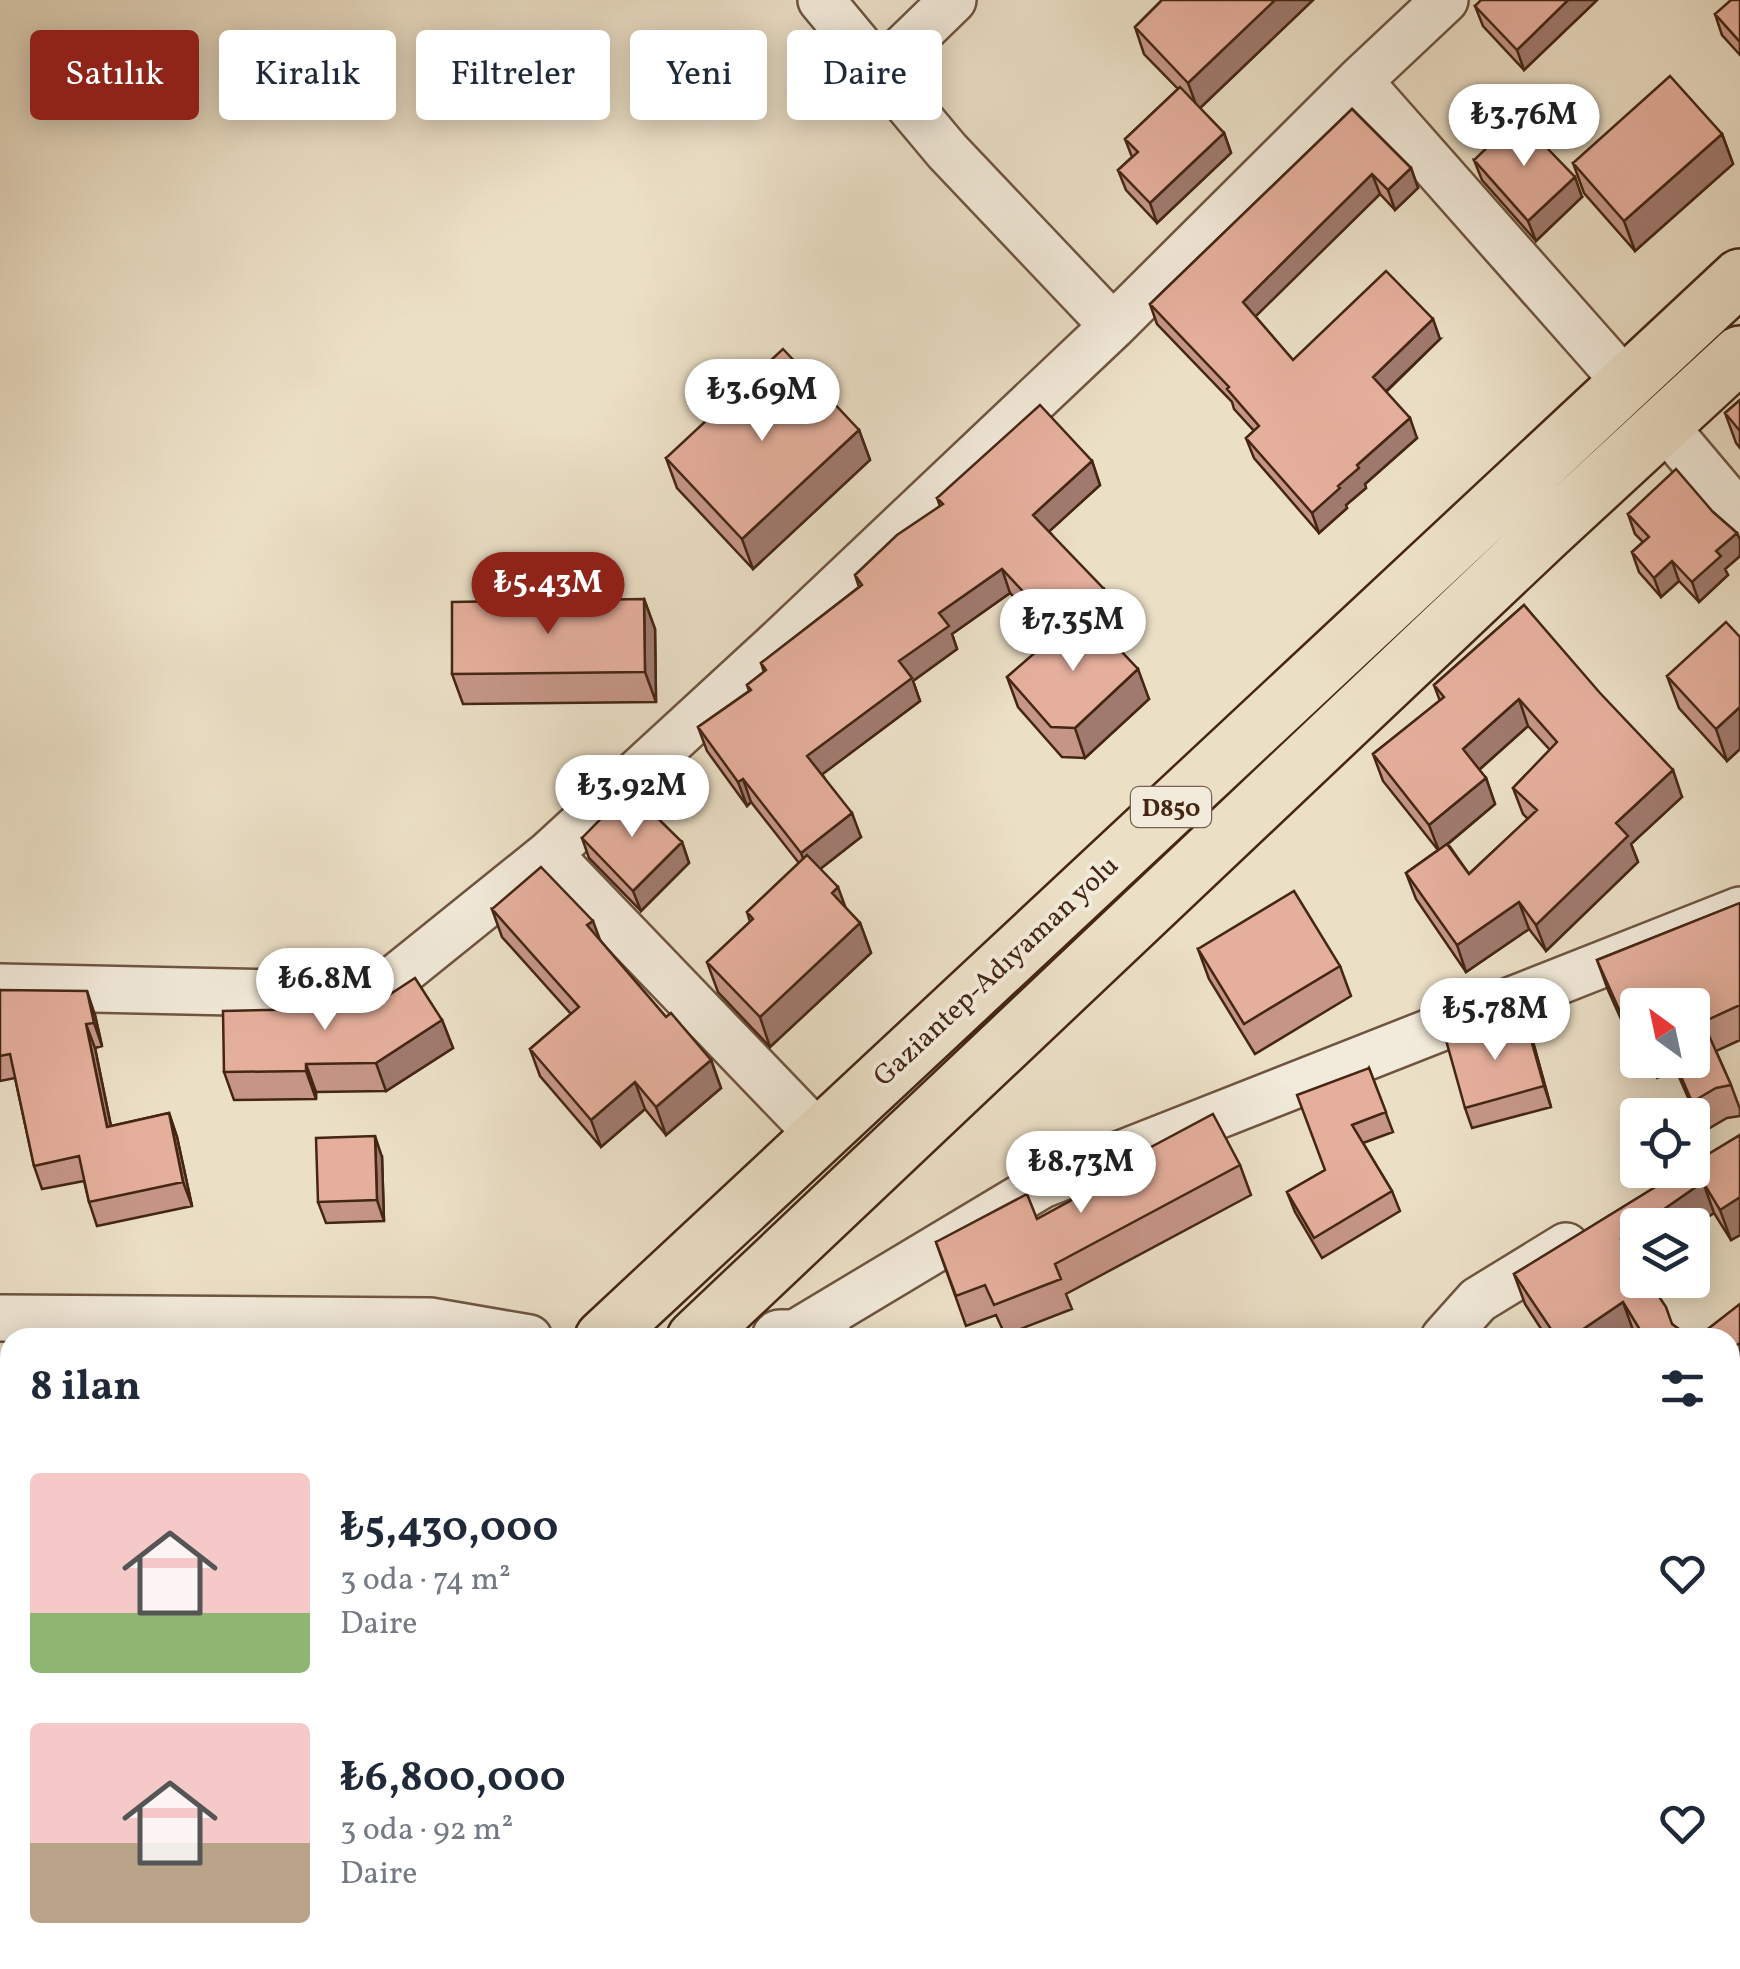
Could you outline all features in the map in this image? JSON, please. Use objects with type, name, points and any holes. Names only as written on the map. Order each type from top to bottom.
[{"type":"highway","name":"Gaziantep-Adıyaman yolu","points":[[614,1328],[1740,278]]},
{"type":"highway","name":"D850","points":[[706,1328],[1740,354]]},
{"type":"street","points":[[821,0],[846,30]]},
{"type":"street","points":[[922,30],[952,0]]},
{"type":"street","points":[[0,988],[374,995],[549,854],[774,648],[1114,326],[1358,81],[1445,0]]},
{"type":"street","points":[[1358,81],[1626,383]]},
{"type":"street","points":[[921,120],[1114,326]]},
{"type":"street","points":[[1664,425],[1740,515]]},
{"type":"street","points":[[549,854],[818,1134]]},
{"type":"street","points":[[812,1328],[1042,1185],[1740,910]]},
{"type":"street","points":[[1453,1328],[1478,1300],[1593,1230]]},
{"type":"street","points":[[0,1318],[430,1321],[471,1328]]},
{"type":"building","points":[[1162,0],[1275,0],[1188,83],[1135,27]]},
{"type":"building","points":[[1481,0],[1568,0],[1517,50],[1475,6]]},
{"type":"building","points":[[1731,0],[1740,0],[1740,42],[1715,14]]},
{"type":"building","points":[[1670,76],[1722,134],[1624,221],[1573,163]]},
{"type":"building","points":[[1180,87],[1224,133],[1150,203],[1118,170],[1138,152],[1125,139]]},
{"type":"building","points":[[1352,109],[1411,168],[1388,190],[1372,174],[1243,302],[1293,360],[1386,271],[1433,319],[1373,377],[1410,418],[1357,465],[1359,468],[1312,513],[1246,438],[1259,426],[1229,387],[1150,304]]},
{"type":"building","points":[[1518,118],[1575,177],[1528,221],[1474,160]]},
{"type":"building","points":[[783,349],[859,430],[742,539],[666,458]]},
{"type":"building","points":[[1740,400],[1740,431],[1725,413]]},
{"type":"building","points":[[1040,405],[1092,461],[1033,515],[1104,589],[1060,631],[1002,569],[939,613],[949,626],[899,661],[912,678],[807,756],[852,813],[801,853],[743,779],[738,782],[698,727],[751,690],[747,685],[766,670],[761,663],[862,585],[855,575],[897,535],[943,504],[937,498]]},
{"type":"building","points":[[1676,469],[1737,533],[1716,551],[1721,556],[1692,582],[1672,561],[1654,578],[1632,552],[1649,537],[1628,514]]},
{"type":"building","points":[[644,599],[645,672],[452,674],[452,602]]},
{"type":"building","points":[[1524,605],[1673,770],[1616,823],[1628,836],[1536,925],[1519,902],[1457,945],[1406,873],[1447,844],[1469,874],[1537,810],[1513,788],[1557,742],[1519,699],[1463,749],[1486,778],[1429,825],[1373,754],[1444,697],[1434,685]]},
{"type":"building","points":[[1083,611],[1138,669],[1075,728],[1051,727],[1007,677]]},
{"type":"building","points":[[1726,622],[1740,637],[1740,707],[1716,729],[1667,676]]},
{"type":"building","points":[[629,790],[682,842],[633,891],[582,838]]},
{"type":"building","points":[[807,855],[838,887],[832,893],[860,923],[760,1017],[707,962],[753,919],[747,912]]},
{"type":"building","points":[[541,867],[593,921],[587,925],[666,1017],[671,1013],[711,1060],[656,1107],[635,1082],[591,1120],[530,1049],[579,1007],[492,909]]},
{"type":"building","points":[[1294,891],[1340,966],[1244,1024],[1198,949]]},
{"type":"building","points":[[1740,903],[1740,1005],[1710,1019],[1710,988],[1620,988],[1620,1012],[1597,960]]},
{"type":"building","points":[[415,978],[442,1020],[376,1063],[306,1064],[306,1071],[224,1072],[223,1011],[369,1008]]},
{"type":"building","points":[[0,990],[87,991],[94,1023],[86,1024],[107,1127],[169,1113],[183,1182],[89,1202],[79,1156],[34,1166],[10,1054],[0,1056]]},
{"type":"building","points":[[1525,1018],[1544,1086],[1465,1108],[1446,1040]]},
{"type":"building","points":[[1710,1038],[1731,1085],[1690,1098],[1682,1078],[1710,1078]]},
{"type":"building","points":[[1369,1068],[1386,1112],[1352,1125],[1392,1191],[1314,1238],[1287,1192],[1325,1170],[1297,1095]]},
{"type":"building","points":[[1213,1114],[1240,1165],[1055,1264],[1061,1279],[994,1305],[985,1285],[956,1296],[936,1242],[1027,1194],[1037,1219],[1127,1170],[1123,1162]]},
{"type":"building","points":[[1740,1135],[1740,1197],[1720,1210],[1707,1188],[1710,1188],[1710,1153]]},
{"type":"building","points":[[375,1136],[377,1200],[318,1202],[316,1138]]},
{"type":"building","points":[[1654,1188],[1694,1188],[1666,1208],[1621,1208]]},
{"type":"building","points":[[1620,1209],[1620,1298],[1660,1298],[1678,1328],[1639,1328],[1623,1302],[1585,1328],[1550,1328],[1514,1274]]},
{"type":"building","points":[[1740,1304],[1740,1328],[1709,1328]]}]
